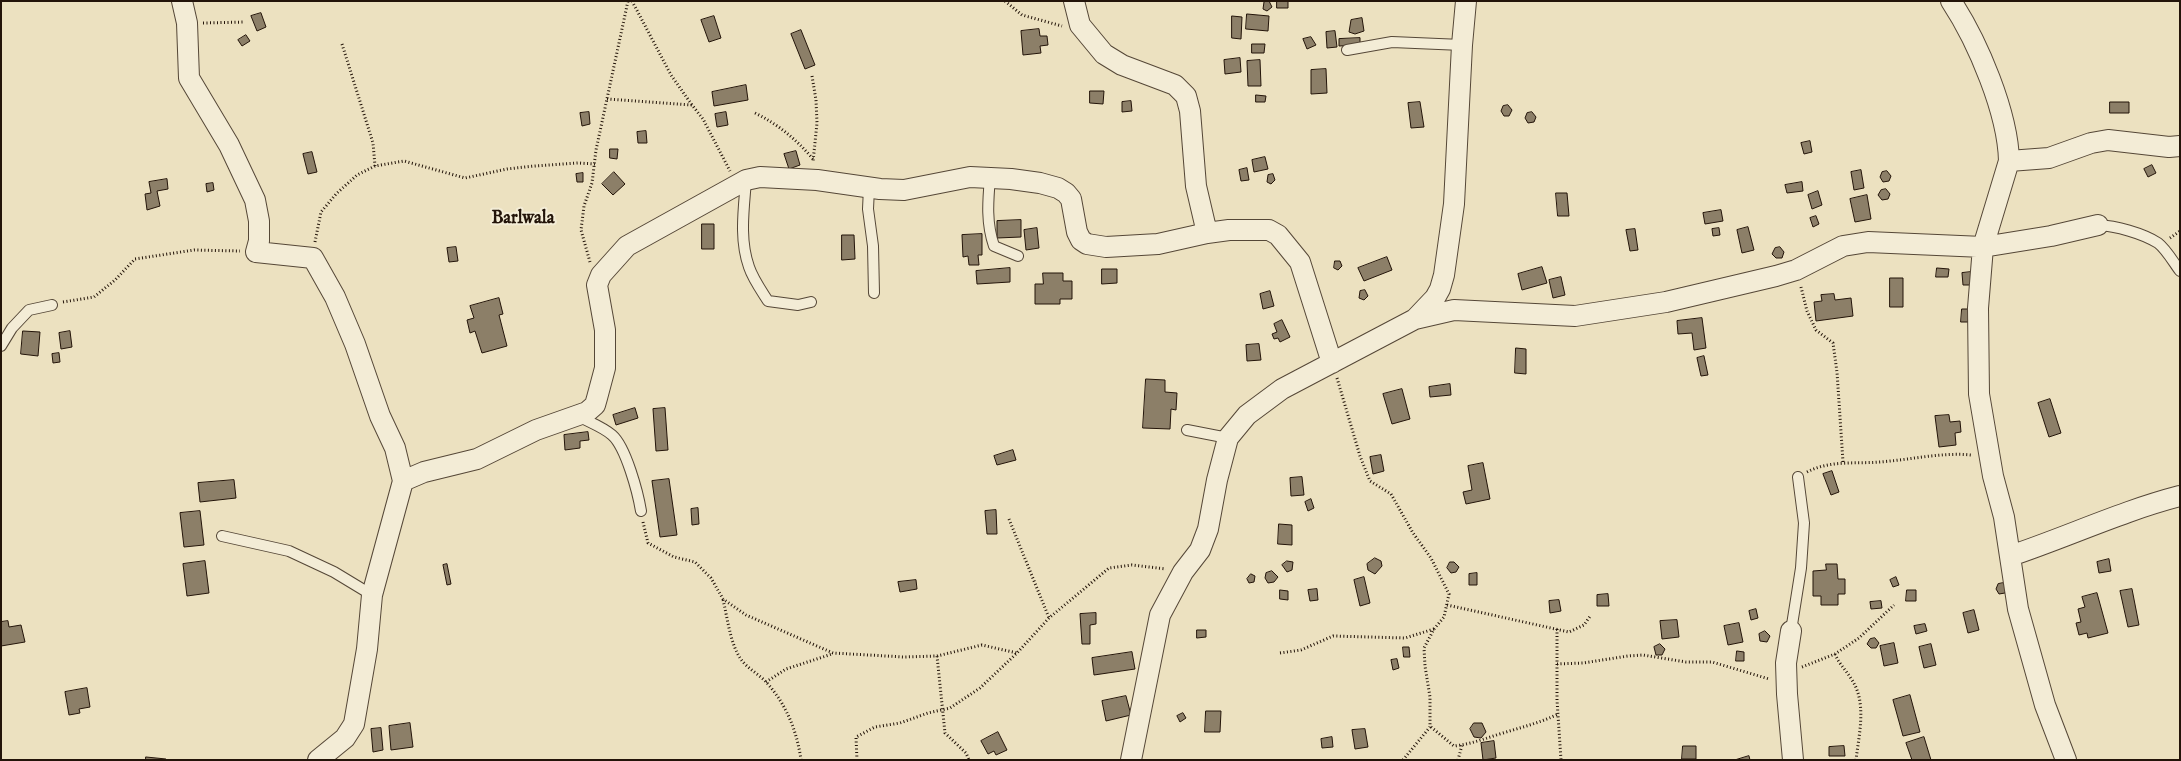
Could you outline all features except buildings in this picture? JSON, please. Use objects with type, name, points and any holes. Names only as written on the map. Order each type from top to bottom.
[{"type":"street","points":[[182,1],[187,23],[189,78],[229,145],[254,200],[259,221],[259,241],[256,252],[313,258],[336,297],[355,344],[380,416],[395,448],[403,481],[372,595],[367,649],[354,724],[345,738],[318,760]]},
{"type":"street","points":[[1074,1],[1080,25],[1104,54],[1122,66],[1175,85],[1186,96],[1190,111],[1196,186],[1207,233]]},
{"type":"street","points":[[1415,320],[1435,298],[1444,276],[1454,204],[1466,1]]},
{"type":"street","points":[[1951,1],[1977,49],[2003,116],[2009,139],[2009,161],[1983,247],[1978,308],[1979,394],[2004,518],[2020,618],[2045,705],[2065,760]]},
{"type":"street","points":[[2009,161],[2049,158],[2108,140],[2180,146]]},
{"type":"street","points":[[403,481],[424,472],[477,459],[536,430],[587,412],[595,405],[604,374],[605,330],[597,285],[601,276],[627,246],[742,181],[760,177],[814,180],[869,188],[904,190],[970,177],[990,177],[1040,183],[1058,188],[1071,199],[1077,232],[1081,240],[1087,244],[1106,247],[1158,244],[1229,230],[1269,230],[1278,234],[1300,262],[1332,363]]},
{"type":"street","points":[[1130,760],[1160,615],[1183,572],[1200,550],[1208,529],[1217,480],[1228,438],[1247,415],[1282,389],[1415,320],[1454,310],[1575,316],[1666,302],[1796,270],[1843,246],[1868,242],[1983,247],[2051,236],[2098,225]]},
{"type":"street","points":[[2010,556],[2150,504],[2180,496]]},
{"type":"street","points":[[1791,631],[1786,663],[1786,682],[1793,760]]},
{"type":"lane","points":[[1347,50],[1392,42],[1462,45]]},
{"type":"lane","points":[[990,177],[987,213],[994,246],[1018,256]]},
{"type":"lane","points":[[742,181],[743,245],[749,268],[758,286],[768,301],[798,305],[811,302]]},
{"type":"lane","points":[[869,188],[868,209],[873,246],[874,293]]},
{"type":"lane","points":[[2098,225],[2125,229],[2159,243],[2180,271]]},
{"type":"lane","points":[[1,346],[12,328],[29,310],[52,305]]},
{"type":"lane","points":[[578,416],[613,436],[627,461],[638,491],[641,511]]},
{"type":"lane","points":[[1187,430],[1228,438]]},
{"type":"lane","points":[[1791,631],[1804,523],[1798,477]]},
{"type":"lane","points":[[222,536],[290,551],[334,572],[372,595]]},
{"type":"path","points":[[597,285],[581,230],[584,206],[592,183],[606,99],[628,1]]},
{"type":"path","points":[[632,1],[671,74],[704,119],[724,163],[742,181]]},
{"type":"path","points":[[1004,1],[1022,15],[1065,27],[1080,25]]},
{"type":"path","points":[[187,23],[245,22]]},
{"type":"path","points":[[342,44],[373,143],[375,166]]},
{"type":"path","points":[[812,76],[817,124],[813,159],[814,180]]},
{"type":"path","points":[[606,99],[692,105]]},
{"type":"path","points":[[755,113],[773,122],[800,142],[813,159]]},
{"type":"path","points":[[313,258],[321,212],[336,194],[357,175],[375,166],[404,161],[465,178],[507,169],[551,164],[595,164]]},
{"type":"path","points":[[52,305],[94,297],[115,280],[135,259],[194,250],[256,252]]},
{"type":"path","points":[[1796,270],[1807,310],[1816,330],[1833,343],[1837,372],[1842,462]]},
{"type":"path","points":[[1332,363],[1360,456],[1370,481],[1391,494],[1413,533],[1431,558],[1449,594],[1444,617],[1434,629],[1424,648],[1430,697],[1430,727],[1403,760]]},
{"type":"path","points":[[1798,477],[1814,468],[1842,462],[1877,462],[1953,453],[1975,455],[1989,451]]},
{"type":"path","points":[[641,511],[648,543],[674,557],[695,562],[710,578],[723,599],[733,644],[742,661],[766,682],[779,699],[793,725],[800,760]]},
{"type":"path","points":[[1009,520],[1049,618]]},
{"type":"path","points":[[857,760],[856,737],[875,727],[900,723],[928,712],[950,708],[980,688],[1017,653],[1049,618],[1109,568],[1132,565],[1183,572]]},
{"type":"path","points":[[723,599],[766,626],[792,634],[833,653],[904,657],[937,656],[982,645],[1017,653]]},
{"type":"path","points":[[1447,605],[1569,632],[1584,625],[1591,614]]},
{"type":"path","points":[[1556,664],[1583,663],[1643,655],[1686,662],[1712,662],[1769,679],[1786,682],[1807,665],[1835,654],[1859,638],[1894,605]]},
{"type":"path","points":[[1280,653],[1301,650],[1333,636],[1405,638],[1434,629]]},
{"type":"path","points":[[1557,629],[1556,664],[1561,760]]},
{"type":"path","points":[[766,682],[786,669],[833,653]]},
{"type":"path","points":[[1835,654],[1838,663],[1853,680],[1861,705],[1856,760]]},
{"type":"path","points":[[937,656],[941,710],[945,734],[966,753],[969,760]]},
{"type":"path","points":[[1430,727],[1454,746],[1537,724],[1558,714]]},
{"type":"path","points":[[1458,760],[1462,745]]},
{"type":"district","name":"Barlwala","points":[[523,219]]}]
